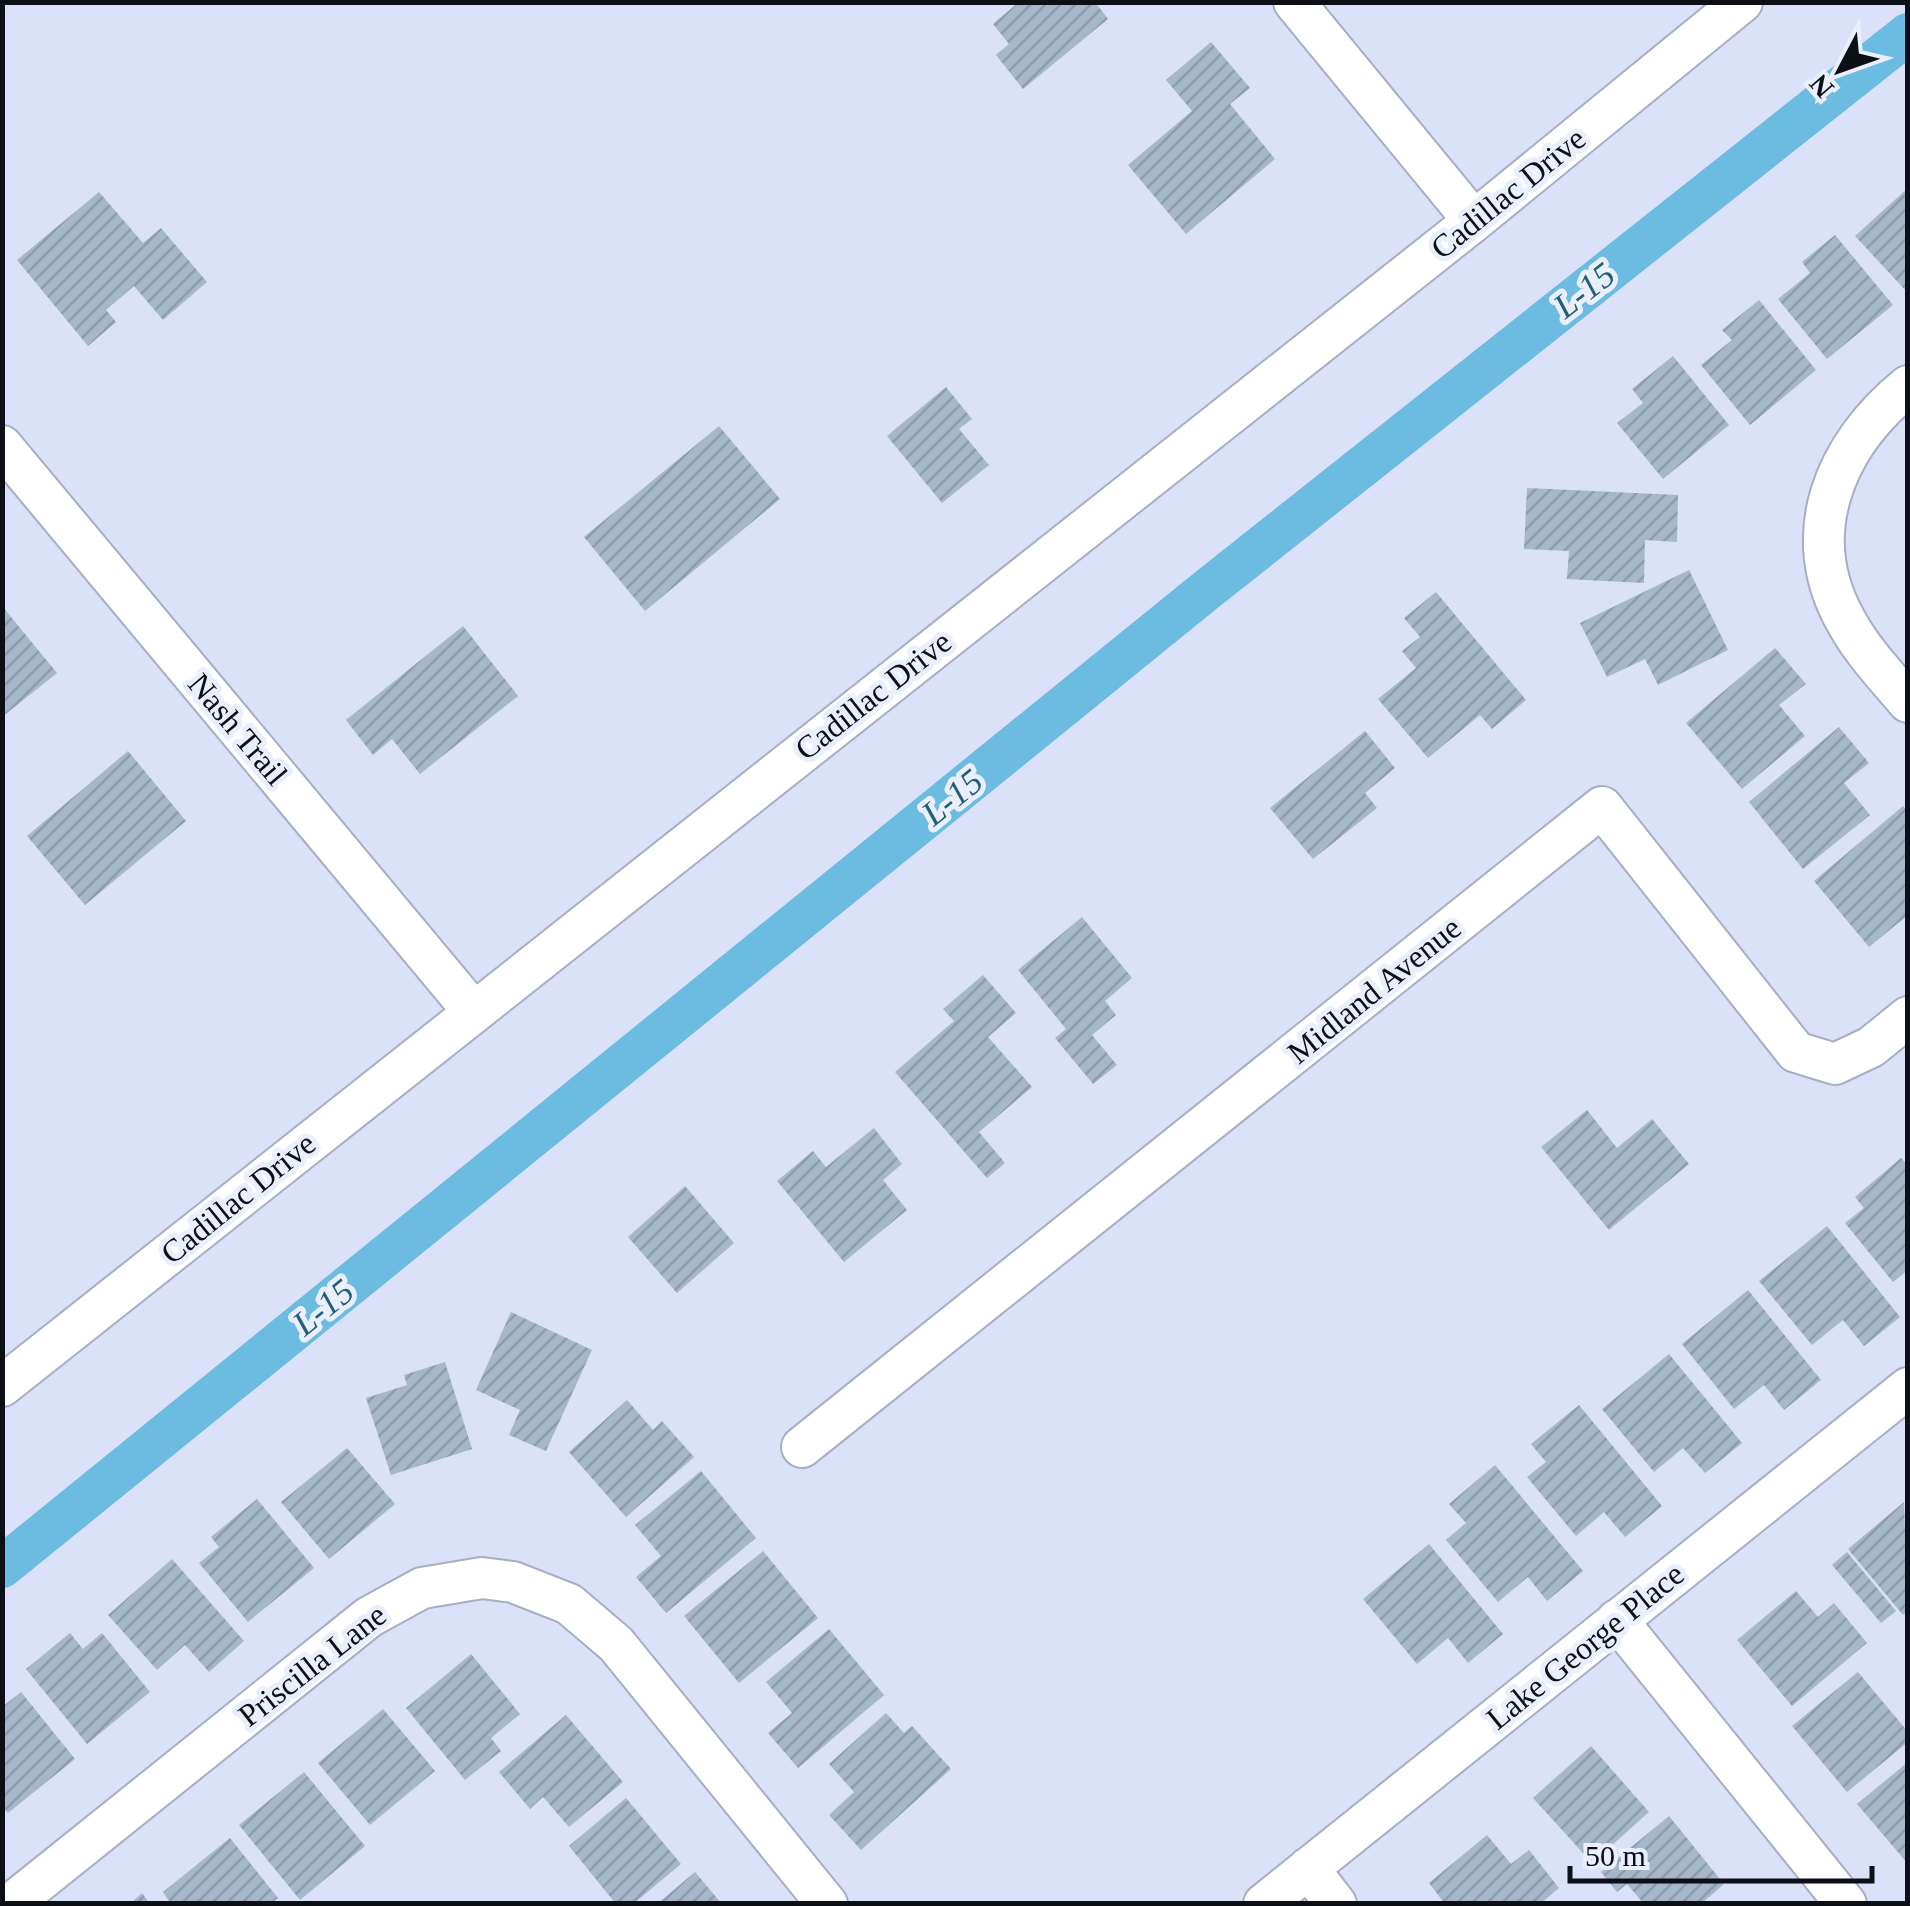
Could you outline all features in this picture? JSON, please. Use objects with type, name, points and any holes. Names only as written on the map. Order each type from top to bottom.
[{"type":"street","points":[[1294,2],[1474,221]]},
{"type":"street","name":"Cadillac Drive","points":[[2,1386],[1474,221],[1742,2]]},
{"type":"street","points":[[1908,386],[1868,421],[1850,446],[1832,488],[1825,532],[1826,563],[1846,621],[1908,702]]},
{"type":"street","name":"Nash Trail","points":[[2,446],[473,1011]]},
{"type":"street","name":"Midland Avenue","points":[[802,1447],[1602,807],[1796,1052],[1835,1064],[1871,1046],[1908,1017]]},
{"type":"street","name":"Lake George Place","points":[[1264,1904],[1908,1388]]},
{"type":"street","name":"Priscilla Lane","points":[[11,1904],[369,1617],[422,1588],[482,1578],[542,1590],[594,1621],[826,1904]]},
{"type":"street","points":[[1617,1620],[1846,1904]]},
{"type":"street","points":[[1308,1868],[1336,1904]]},
{"type":"building","points":[[1019,2],[1095,2],[1108,19],[1023,89],[996,55],[1009,44],[993,24]]},
{"type":"building","points":[[1211,42],[1250,88],[1230,104],[1275,159],[1186,234],[1128,165],[1192,111],[1166,80]]},
{"type":"building","points":[[1908,188],[1908,293],[1855,236]]},
{"type":"building","points":[[99,192],[143,243],[161,228],[207,282],[163,320],[134,286],[106,310],[116,322],[88,346],[17,260]]},
{"type":"building","points":[[1835,235],[1893,305],[1827,359],[1778,299],[1810,273],[1802,262]]},
{"type":"building","points":[[1759,300],[1816,370],[1750,425],[1701,365],[1732,340],[1722,330]]},
{"type":"building","points":[[1673,356],[1729,425],[1663,479],[1617,423],[1643,403],[1632,389]]},
{"type":"building","points":[[946,387],[972,419],[959,429],[989,465],[942,503],[887,436]]},
{"type":"building","points":[[719,426],[780,499],[645,611],[584,537]]},
{"type":"building","points":[[1527,488],[1678,495],[1677,542],[1645,540],[1644,583],[1567,579],[1569,551],[1524,549]]},
{"type":"building","points":[[1689,570],[1728,650],[1658,685],[1645,659],[1607,677],[1580,623]]},
{"type":"building","points":[[1436,592],[1526,700],[1492,729],[1480,715],[1428,758],[1378,699],[1416,668],[1402,651],[1420,637],[1404,618]]},
{"type":"building","points":[[2,606],[57,673],[2,717]]},
{"type":"building","points":[[463,626],[518,696],[420,774],[392,739],[373,755],[346,720]]},
{"type":"building","points":[[1775,648],[1806,684],[1779,705],[1805,736],[1742,789],[1686,723]]},
{"type":"building","points":[[1839,727],[1869,763],[1844,783],[1870,815],[1803,869],[1749,802]]},
{"type":"building","points":[[1365,731],[1395,768],[1365,793],[1377,808],[1313,859],[1270,808]]},
{"type":"building","points":[[128,751],[186,821],[85,905],[27,836]]},
{"type":"building","points":[[1903,806],[1908,812],[1908,915],[1869,947],[1814,881]]},
{"type":"building","points":[[1082,917],[1132,978],[1105,1001],[1116,1015],[1092,1035],[1117,1065],[1093,1084],[1055,1038],[1066,1029],[1018,970]]},
{"type":"building","points":[[983,975],[1016,1013],[988,1037],[1032,1087],[979,1132],[1005,1163],[987,1178],[895,1072],[954,1021],[943,1009]]},
{"type":"building","points":[[1587,1110],[1617,1148],[1652,1119],[1689,1164],[1609,1230],[1541,1147]]},
{"type":"building","points":[[874,1128],[902,1164],[883,1180],[907,1210],[844,1262],[777,1181],[813,1151],[826,1167]]},
{"type":"building","points":[[1901,1158],[1908,1165],[1908,1270],[1893,1282],[1845,1223],[1864,1208],[1855,1197]]},
{"type":"building","points":[[685,1186],[734,1243],[677,1293],[628,1237]]},
{"type":"building","points":[[1827,1226],[1900,1317],[1864,1346],[1843,1320],[1812,1345],[1759,1281]]},
{"type":"building","points":[[1748,1290],[1821,1380],[1784,1410],[1764,1385],[1734,1409],[1682,1344]]},
{"type":"building","points":[[511,1312],[592,1350],[546,1451],[509,1435],[520,1410],[476,1390]]},
{"type":"building","points":[[1669,1354],[1742,1443],[1705,1473],[1683,1448],[1654,1472],[1602,1409]]},
{"type":"building","points":[[445,1362],[472,1449],[391,1475],[366,1398],[407,1385],[404,1375]]},
{"type":"building","points":[[627,1400],[653,1430],[662,1421],[694,1457],[626,1517],[569,1452]]},
{"type":"building","points":[[1579,1405],[1662,1506],[1625,1537],[1604,1512],[1576,1536],[1527,1477],[1546,1462],[1531,1444]]},
{"type":"building","points":[[347,1448],[395,1504],[329,1559],[281,1502]]},
{"type":"building","points":[[1495,1465],[1583,1571],[1547,1601],[1528,1577],[1498,1602],[1446,1540],[1466,1523],[1449,1504]]},
{"type":"building","points":[[701,1471],[756,1538],[666,1613],[636,1577],[661,1556],[635,1525]]},
{"type":"building","points":[[257,1499],[314,1568],[248,1622],[199,1563],[219,1547],[211,1537]]},
{"type":"building","points":[[1904,1502],[1908,1611],[1903,1615],[1848,1549]]},
{"type":"building","points":[[1429,1544],[1503,1634],[1468,1663],[1448,1638],[1417,1664],[1363,1599]]},
{"type":"building","points":[[763,1551],[818,1618],[739,1683],[684,1616]]},
{"type":"building","points":[[1847,1552],[1896,1611],[1881,1623],[1832,1565]]},
{"type":"building","points":[[172,1559],[244,1641],[209,1672],[185,1645],[157,1670],[108,1615]]},
{"type":"building","points":[[1796,1591],[1818,1617],[1834,1603],[1867,1643],[1792,1706],[1737,1640]]},
{"type":"building","points":[[829,1629],[884,1695],[798,1768],[768,1733],[792,1713],[766,1682]]},
{"type":"building","points":[[70,1633],[83,1649],[102,1633],[150,1692],[87,1744],[26,1669]]},
{"type":"building","points":[[471,1654],[520,1714],[491,1738],[501,1751],[465,1780],[406,1708]]},
{"type":"building","points":[[1858,1672],[1908,1732],[1908,1742],[1847,1792],[1792,1726]]},
{"type":"building","points":[[21,1692],[75,1759],[8,1813],[2,1806],[2,1707]]},
{"type":"building","points":[[383,1709],[435,1771],[370,1825],[318,1763]]},
{"type":"building","points":[[886,1713],[904,1733],[912,1726],[951,1769],[861,1850],[829,1815],[854,1792],[829,1764]]},
{"type":"building","points":[[566,1715],[623,1782],[569,1827],[543,1797],[530,1809],[499,1772]]},
{"type":"building","points":[[1591,1746],[1649,1812],[1592,1863],[1533,1798]]},
{"type":"building","points":[[1908,1762],[1908,1864],[1857,1804]]},
{"type":"building","points":[[304,1772],[365,1846],[300,1900],[239,1825]]},
{"type":"building","points":[[626,1798],[681,1864],[633,1904],[616,1904],[569,1846]]},
{"type":"building","points":[[1669,1816],[1724,1884],[1701,1904],[1644,1904],[1627,1884],[1617,1892],[1601,1872]]},
{"type":"building","points":[[1487,1835],[1511,1864],[1529,1850],[1559,1888],[1540,1904],[1445,1904],[1429,1883]]},
{"type":"building","points":[[230,1838],[278,1898],[270,1904],[171,1904],[163,1892]]},
{"type":"building","points":[[695,1872],[722,1904],[657,1904]]},
{"type":"building","points":[[142,1893],[150,1904],[130,1904]]},
{"type":"waterway","name":"L-15","points":[[2,1567],[1204,592],[1908,34]]}]
